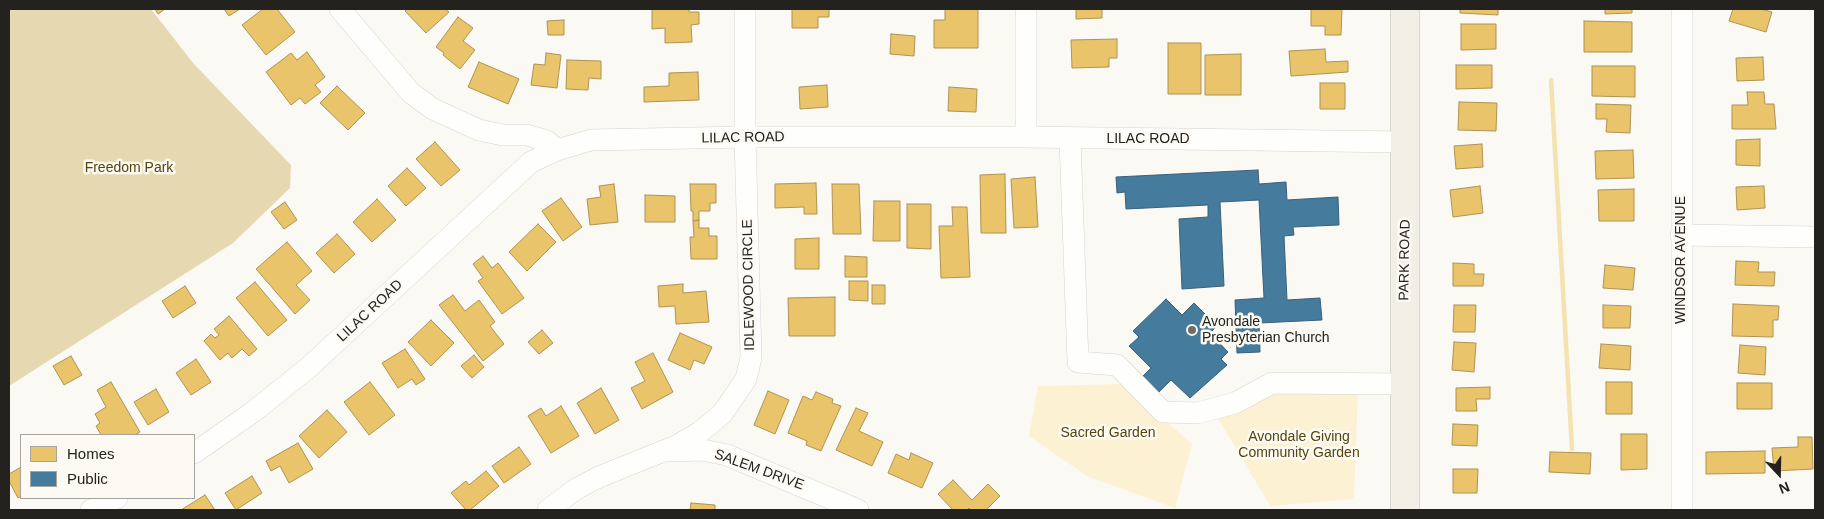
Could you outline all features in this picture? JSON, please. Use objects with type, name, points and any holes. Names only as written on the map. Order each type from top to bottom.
[{"type":"main road","name":"PARK ROAD","points":[[1405,9],[1405,510]]},
{"type":"street","points":[[340,9],[411,93],[433,110],[479,130],[503,136],[527,135],[547,141],[557,150]]},
{"type":"street","name":"IDLEWOOD CIRCLE","points":[[548,510],[576,489],[599,476],[656,454],[700,432],[722,414],[746,379],[751,358],[745,138],[745,9]]},
{"type":"street","points":[[1026,9],[1026,137]]},
{"type":"street","name":"WINDSOR AVENUE","points":[[1682,9],[1682,510]]},
{"type":"street","name":"LILAC ROAD","points":[[195,452],[256,410],[308,368],[532,162],[557,150],[591,140],[1026,137],[1404,142]]},
{"type":"street","points":[[1070,139],[1078,362],[1117,365],[1163,412],[1198,413],[1235,403],[1272,383],[1405,384]]},
{"type":"street","points":[[1681,235],[1815,237]]},
{"type":"street","name":"SALEM DRIVE","points":[[656,454],[691,450],[727,455],[858,510]]},
{"type":"street","points":[[91,510],[115,499]]},
{"type":"green space","name":"Freedom Park","points":[[9,9],[151,9],[193,63],[291,165],[290,188],[233,243],[9,386]]},
{"type":"green space","name":"Sacred Garden","points":[[1124,384],[1192,444],[1175,508],[1087,476],[1029,436],[1038,386]]},
{"type":"green space","name":"Avondale Giving Community Garden","points":[[1358,387],[1354,499],[1270,506],[1215,413],[1272,388]]},
{"type":"building: Homes","points":[[155,9],[165,9],[158,14]]},
{"type":"building: Homes","points":[[224,9],[240,9],[229,16]]},
{"type":"building: Homes","points":[[263,9],[277,9],[295,32],[266,55],[242,25]]},
{"type":"building: Homes","points":[[407,9],[445,9],[449,12],[426,33],[405,11]]},
{"type":"building: Homes","points":[[652,9],[689,9],[689,12],[699,12],[699,24],[691,25],[692,42],[665,43],[665,28],[652,29]]},
{"type":"building: Homes","points":[[792,9],[829,9],[829,17],[818,17],[818,28],[792,28]]},
{"type":"building: Homes","points":[[945,9],[978,9],[978,48],[934,48],[934,20],[945,20]]},
{"type":"building: Homes","points":[[1076,9],[1102,9],[1102,18],[1076,19]]},
{"type":"building: Homes","points":[[1311,9],[1342,9],[1341,35],[1325,35],[1325,26],[1311,26]]},
{"type":"building: Homes","points":[[1460,9],[1498,9],[1498,15],[1460,13]]},
{"type":"building: Homes","points":[[1605,9],[1632,9],[1632,13],[1605,14]]},
{"type":"building: Homes","points":[[1733,9],[1761,9],[1772,12],[1766,32],[1729,21]]},
{"type":"building: Homes","points":[[458,17],[473,28],[463,41],[475,50],[460,69],[436,47]]},
{"type":"building: Homes","points":[[564,20],[564,35],[548,35],[547,21]]},
{"type":"building: Homes","points":[[1584,21],[1632,22],[1632,52],[1584,52]]},
{"type":"building: Homes","points":[[1461,24],[1496,24],[1496,49],[1461,50]]},
{"type":"building: Homes","points":[[891,34],[915,36],[914,56],[890,54]]},
{"type":"building: Homes","points":[[1117,39],[1117,58],[1109,58],[1109,67],[1072,68],[1071,40]]},
{"type":"building: Homes","points":[[1168,43],[1201,43],[1201,94],[1168,94]]},
{"type":"building: Homes","points":[[1325,49],[1326,62],[1348,61],[1348,72],[1291,76],[1289,51]]},
{"type":"building: Homes","points":[[307,52],[325,77],[315,85],[321,92],[305,104],[300,98],[291,105],[266,72],[291,53],[297,60]]},
{"type":"building: Homes","points":[[546,53],[561,55],[557,88],[531,85],[534,64],[545,65]]},
{"type":"building: Homes","points":[[1241,54],[1241,95],[1205,95],[1205,55]]},
{"type":"building: Homes","points":[[1763,57],[1764,80],[1737,81],[1736,58]]},
{"type":"building: Homes","points":[[567,60],[601,61],[601,79],[589,78],[588,90],[566,89]]},
{"type":"building: Homes","points":[[479,62],[519,79],[508,104],[468,87]]},
{"type":"building: Homes","points":[[1456,65],[1492,65],[1492,88],[1456,89]]},
{"type":"building: Homes","points":[[1592,66],[1635,66],[1635,97],[1592,96]]},
{"type":"building: Homes","points":[[698,72],[699,100],[644,102],[644,87],[669,86],[669,73]]},
{"type":"building: Homes","points":[[1320,83],[1345,83],[1345,109],[1320,109]]},
{"type":"building: Homes","points":[[827,85],[828,107],[800,109],[799,87]]},
{"type":"building: Homes","points":[[337,86],[365,113],[348,130],[320,103]]},
{"type":"building: Homes","points":[[949,87],[977,89],[976,112],[948,111]]},
{"type":"building: Homes","points":[[1747,92],[1764,92],[1765,104],[1774,104],[1776,129],[1732,129],[1732,105],[1748,105]]},
{"type":"building: Homes","points":[[1459,102],[1497,103],[1496,131],[1458,130]]},
{"type":"building: Homes","points":[[1596,104],[1631,105],[1630,133],[1606,132],[1607,119],[1596,119]]},
{"type":"building: Homes","points":[[1760,139],[1760,166],[1736,165],[1736,140]]},
{"type":"building: Homes","points":[[435,142],[460,170],[441,186],[416,159]]},
{"type":"building: Homes","points":[[1482,144],[1483,167],[1456,169],[1454,146]]},
{"type":"building: Homes","points":[[1633,150],[1634,178],[1596,179],[1595,151]]},
{"type":"building: Homes","points":[[407,168],[426,188],[406,206],[388,186]]},
{"type":"building: Homes","points":[[1005,174],[1006,233],[981,233],[980,175]]},
{"type":"building: Homes","points":[[1035,177],[1038,227],[1014,228],[1011,179]]},
{"type":"building: Homes","points":[[816,183],[817,214],[804,214],[804,207],[775,208],[775,184]]},
{"type":"building: Homes","points":[[614,184],[618,222],[590,225],[587,199],[601,197],[599,186]]},
{"type":"building: Homes","points":[[690,184],[716,184],[716,203],[710,203],[710,211],[699,211],[699,220],[693,221],[693,211],[691,211]]},
{"type":"building: Homes","points":[[832,184],[859,184],[861,234],[833,234]]},
{"type":"building: Homes","points":[[1480,186],[1483,213],[1453,217],[1450,190]]},
{"type":"building: Homes","points":[[1764,186],[1765,208],[1737,210],[1736,187]]},
{"type":"building: Homes","points":[[1634,189],[1634,221],[1599,221],[1598,190]]},
{"type":"building: Homes","points":[[645,195],[675,196],[675,222],[645,222]]},
{"type":"building: Homes","points":[[561,198],[582,227],[563,241],[542,211]]},
{"type":"building: Homes","points":[[377,199],[396,220],[372,242],[353,222]]},
{"type":"building: Homes","points":[[874,201],[900,201],[900,241],[873,241]]},
{"type":"building: Homes","points":[[285,202],[297,220],[284,229],[271,212]]},
{"type":"building: Homes","points":[[907,204],[931,204],[931,249],[907,248]]},
{"type":"building: Homes","points":[[952,207],[967,207],[970,277],[941,278],[939,226],[953,226]]},
{"type":"building: Homes","points":[[699,220],[699,228],[709,228],[709,236],[717,236],[717,259],[691,259],[690,237],[694,237],[693,221]]},
{"type":"building: Homes","points":[[538,224],[556,242],[527,271],[509,252]]},
{"type":"building: Homes","points":[[337,234],[355,254],[334,273],[316,253]]},
{"type":"building: Homes","points":[[819,238],[819,269],[795,269],[795,239]]},
{"type":"building: Homes","points":[[287,242],[312,271],[296,285],[310,300],[295,314],[256,269]]},
{"type":"building: Homes","points":[[483,256],[492,268],[498,263],[524,298],[502,314],[478,281],[483,278],[473,264]]},
{"type":"building: Homes","points":[[845,256],[867,257],[867,277],[845,277]]},
{"type":"building: Homes","points":[[1736,261],[1759,262],[1758,272],[1775,272],[1774,286],[1735,285]]},
{"type":"building: Homes","points":[[1453,263],[1474,264],[1474,274],[1484,274],[1483,286],[1453,286]]},
{"type":"building: Homes","points":[[1605,265],[1635,268],[1633,290],[1603,288]]},
{"type":"building: Homes","points":[[849,281],[868,281],[868,301],[849,300]]},
{"type":"building: Homes","points":[[255,282],[287,320],[268,336],[236,298]]},
{"type":"building: Homes","points":[[683,284],[683,293],[706,291],[709,322],[676,324],[675,306],[659,307],[658,286]]},
{"type":"building: Homes","points":[[872,285],[885,285],[885,304],[872,304]]},
{"type":"building: Homes","points":[[185,286],[196,303],[173,318],[162,301]]},
{"type":"building: Homes","points":[[453,295],[465,311],[479,300],[495,322],[490,326],[504,344],[483,361],[439,305]]},
{"type":"building: Homes","points":[[835,297],[835,336],[789,336],[788,298]]},
{"type":"building: Homes","points":[[1733,304],[1779,306],[1778,320],[1773,320],[1773,337],[1732,336]]},
{"type":"building: Homes","points":[[1454,305],[1476,305],[1475,332],[1453,332]]},
{"type":"building: Homes","points":[[1603,305],[1631,306],[1630,328],[1603,328]]},
{"type":"building: Homes","points":[[229,316],[257,349],[249,356],[242,349],[232,358],[228,353],[220,360],[204,341],[211,334],[215,338],[219,335],[214,329]]},
{"type":"building: Homes","points":[[431,320],[454,343],[431,366],[408,342]]},
{"type":"building: Homes","points":[[542,330],[553,343],[539,354],[528,342]]},
{"type":"building: Homes","points":[[680,333],[712,347],[704,364],[694,360],[690,370],[668,360]]},
{"type":"building: Homes","points":[[1454,342],[1476,343],[1474,372],[1452,370]]},
{"type":"building: Homes","points":[[1601,344],[1631,346],[1630,370],[1599,368]]},
{"type":"building: Homes","points":[[1740,345],[1766,347],[1765,375],[1738,373]]},
{"type":"building: Homes","points":[[405,349],[425,379],[416,385],[412,379],[398,388],[382,363]]},
{"type":"building: Homes","points":[[653,353],[673,392],[642,409],[631,388],[645,381],[635,362]]},
{"type":"building: Homes","points":[[474,355],[484,367],[472,378],[461,366]]},
{"type":"building: Homes","points":[[71,356],[82,375],[64,385],[53,366]]},
{"type":"building: Homes","points":[[196,359],[211,382],[191,395],[176,373]]},
{"type":"building: Homes","points":[[111,382],[140,432],[137,434],[100,434],[96,426],[100,423],[95,414],[106,407],[97,390]]},
{"type":"building: Homes","points":[[370,382],[395,415],[369,435],[344,402]]},
{"type":"building: Homes","points":[[1606,382],[1632,382],[1632,414],[1606,414]]},
{"type":"building: Homes","points":[[1737,383],[1772,383],[1772,409],[1737,409]]},
{"type":"building: Homes","points":[[1490,387],[1490,399],[1476,399],[1477,411],[1456,411],[1456,388]]},
{"type":"building: Homes","points":[[601,388],[619,420],[595,434],[577,403]]},
{"type":"building: Homes","points":[[156,389],[169,412],[148,425],[134,402]]},
{"type":"building: Homes","points":[[768,391],[789,400],[775,434],[754,425]]},
{"type":"building: Homes","points":[[816,392],[833,399],[832,403],[841,406],[821,451],[806,445],[807,441],[788,433],[803,396],[812,400]]},
{"type":"building: Homes","points":[[561,406],[579,436],[551,453],[528,416],[541,408],[546,416]]},
{"type":"building: Homes","points":[[856,408],[868,413],[859,431],[883,442],[872,466],[836,450]]},
{"type":"building: Homes","points":[[327,410],[347,432],[319,458],[299,436]]},
{"type":"building: Homes","points":[[1453,424],[1478,425],[1477,446],[1452,445]]},
{"type":"building: Homes","points":[[1621,434],[1647,434],[1647,469],[1621,470]]},
{"type":"building: Homes","points":[[1798,437],[1812,437],[1813,469],[1774,471],[1772,448],[1798,447]]},
{"type":"building: Homes","points":[[298,443],[313,469],[289,483],[280,466],[271,471],[266,461]]},
{"type":"building: Homes","points":[[519,447],[531,464],[504,483],[492,466]]},
{"type":"building: Homes","points":[[1765,451],[1765,473],[1706,474],[1706,452]]},
{"type":"building: Homes","points":[[1550,452],[1591,453],[1590,474],[1549,472]]},
{"type":"building: Homes","points":[[911,453],[933,463],[922,488],[888,473],[896,454],[909,460]]},
{"type":"building: Homes","points":[[20,468],[20,497],[18,498],[9,481],[9,474]]},
{"type":"building: Homes","points":[[1453,469],[1478,469],[1477,493],[1453,493]]},
{"type":"building: Homes","points":[[486,471],[499,486],[470,510],[466,510],[451,493],[466,481],[469,485]]},
{"type":"building: Homes","points":[[252,476],[262,493],[236,510],[225,493]]},
{"type":"building: Homes","points":[[953,480],[972,500],[988,484],[1000,496],[986,510],[971,510],[969,508],[967,510],[953,510],[938,494]]},
{"type":"building: Homes","points":[[205,495],[215,510],[181,510]]},
{"type":"building: Homes","points":[[691,503],[715,505],[715,510],[690,510]]},
{"type":"building: Public","name":"Avondale Presbyterian Church","points":[[1258,170],[1259,184],[1286,182],[1287,200],[1338,197],[1339,225],[1293,227],[1294,235],[1284,236],[1287,300],[1320,298],[1322,320],[1259,323],[1260,352],[1237,353],[1235,300],[1264,298],[1259,200],[1220,202],[1224,286],[1182,289],[1179,219],[1208,217],[1208,205],[1126,209],[1125,192],[1117,193],[1116,177]]},
{"type":"building: Public","points":[[1166,299],[1182,315],[1194,303],[1217,326],[1210,333],[1228,352],[1221,359],[1227,365],[1190,398],[1171,380],[1156,395],[1140,379],[1151,368],[1129,346],[1139,337],[1133,331]]},
{"type":"waterway","points":[[1551,80],[1572,449]]},
{"type":"place","name":"Avondale Presbyterian Church","points":[[1192,330]]}]
